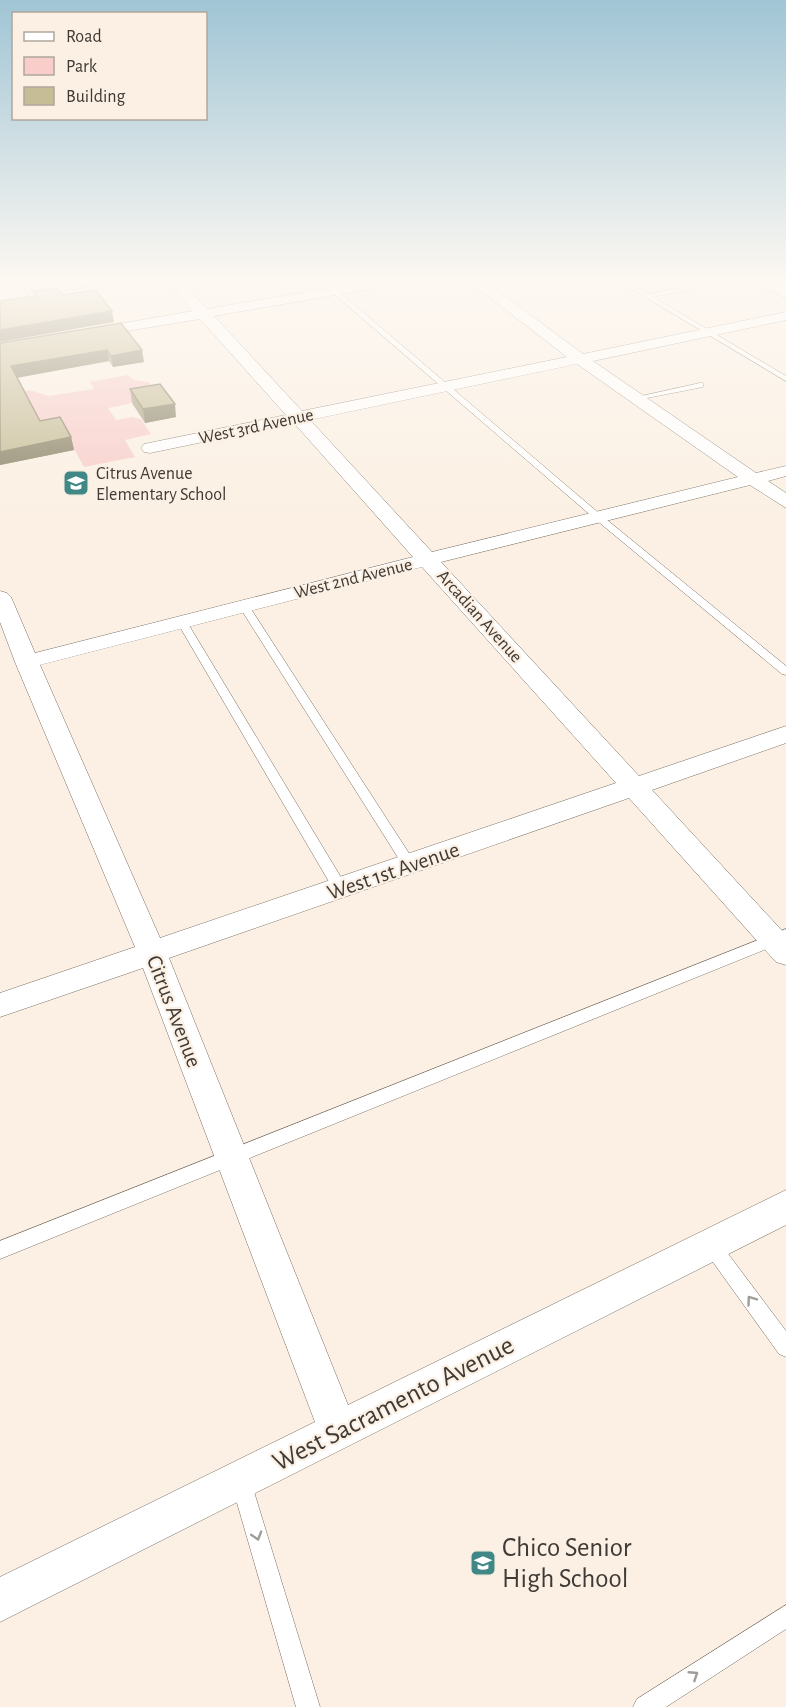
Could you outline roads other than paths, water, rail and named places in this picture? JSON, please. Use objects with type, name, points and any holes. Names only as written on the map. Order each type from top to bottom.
[{"type":"street","name":"Arcadian Avenue","points":[[247,360],[635,786],[782,943]]},
{"type":"street","name":"West 3rd Avenue","points":[[150,448],[577,360]]},
{"type":"street","points":[[581,360],[786,502]]},
{"type":"street","name":"West 2nd Avenue","points":[[26,662],[428,559],[786,471]]},
{"type":"street","name":"Citrus Avenue","points":[[0,597],[152,953],[338,1431]]},
{"type":"street","name":"West 1st Avenue","points":[[0,1005],[786,734]]},
{"type":"street","name":"West Sacramento Avenue","points":[[0,1600],[786,1207]]},
{"type":"lane","points":[[414,360],[598,517],[786,672]]},
{"type":"lane","points":[[754,360],[786,379]]},
{"type":"lane","points":[[637,398],[700,385]]},
{"type":"lane","points":[[244,606],[409,864]]},
{"type":"lane","points":[[182,622],[340,888]]},
{"type":"lane","points":[[0,1250],[782,943]]},
{"type":"lane","points":[[711,1245],[786,1347]]},
{"type":"lane","points":[[240,1480],[308,1707]]},
{"type":"lane","points":[[645,1707],[786,1616]]},
{"type":"place","name":"Citrus Avenue Elementary School","points":[[76,483]]},
{"type":"place","name":"Chico Senior High School","points":[[483,1563]]}]
